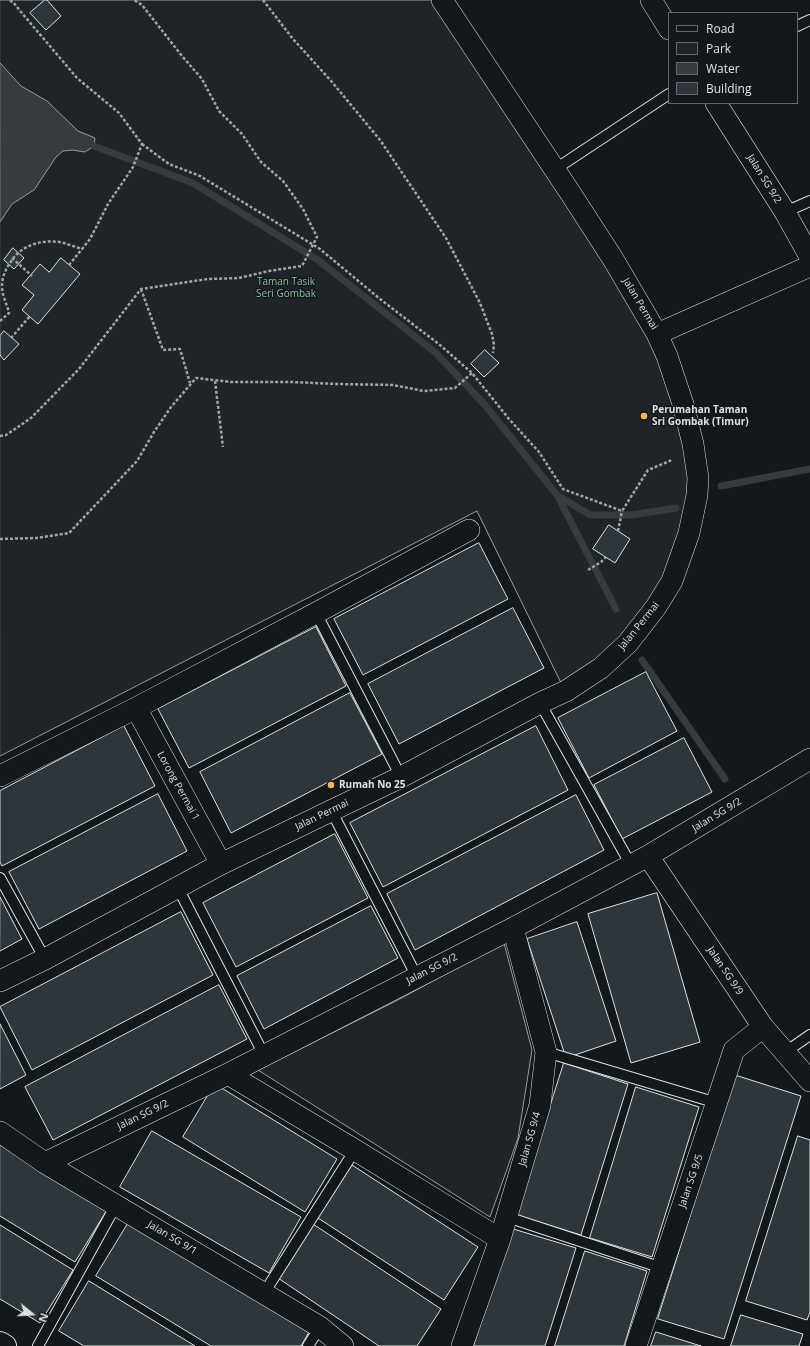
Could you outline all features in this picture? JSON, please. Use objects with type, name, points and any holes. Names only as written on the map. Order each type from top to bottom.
[{"type":"street","name":"Jalan Permai","points":[[0,981],[45,959],[221,864],[401,777],[540,703],[566,691],[601,668],[628,643],[656,607],[672,580],[689,533],[697,495],[698,478],[694,444],[682,399],[657,334],[609,252],[442,0]]},
{"type":"street","points":[[650,0],[668,27]]},
{"type":"street","name":"Jalan SG 9/2","points":[[717,104],[785,212],[810,257]]},
{"type":"street","points":[[657,334],[810,266]]},
{"type":"street","points":[[0,776],[136,708],[469,530]]},
{"type":"street","name":"Lorong Permai 1","points":[[136,708],[221,864]]},
{"type":"street","name":"Jalan SG 9/2","points":[[45,1163],[228,1074],[513,928],[639,860],[810,760]]},
{"type":"street","name":"Jalan SG 9/9","points":[[639,860],[763,1027],[784,1053],[810,1081]]},
{"type":"street","name":"Jalan SG 9/4","points":[[462,1346],[500,1239],[540,1105],[546,1052],[513,928]]},
{"type":"street","name":"Jalan SG 9/5","points":[[636,1346],[734,1050],[763,1027]]},
{"type":"street","points":[[228,1074],[356,1150],[500,1239]]},
{"type":"street","name":"Jalan SG 9/1","points":[[0,1132],[45,1163],[320,1327],[343,1346]]},
{"type":"street","points":[[0,1343],[5,1346]]},
{"type":"lane","points":[[798,26],[810,20]]},
{"type":"lane","points":[[554,170],[668,95]]},
{"type":"lane","points":[[785,212],[810,200]]},
{"type":"lane","points":[[316,613],[401,777]]},
{"type":"lane","points":[[540,703],[639,860]]},
{"type":"lane","points":[[331,810],[417,977]]},
{"type":"lane","points":[[0,878],[45,959]]},
{"type":"lane","points":[[178,888],[264,1055]]},
{"type":"lane","points":[[784,1053],[810,1035]]},
{"type":"lane","points":[[546,1052],[717,1103]]},
{"type":"lane","points":[[264,1293],[356,1150]]},
{"type":"lane","points":[[38,1346],[116,1205]]},
{"type":"lane","points":[[507,1217],[662,1268]]},
{"type":"lane","points":[[308,1346],[320,1327]]},
{"type":"path","points":[[8,0],[13,2],[77,78],[119,112],[142,144],[169,164],[200,176],[313,244],[440,345],[473,374],[509,419],[539,452],[563,489],[622,511]]},
{"type":"path","points":[[0,436],[6,435],[31,418],[79,369],[141,289],[208,279],[239,278],[269,271],[302,266],[317,237],[303,209],[283,181],[261,162],[242,134],[220,111],[202,79],[142,5],[134,0]]},
{"type":"path","points":[[263,0],[293,39],[332,82],[380,140],[446,238],[480,303],[492,334],[494,345],[492,353]]},
{"type":"path","points":[[69,265],[90,239],[108,204],[134,166],[142,144]]},
{"type":"path","points":[[0,321],[9,313],[4,298],[2,285],[5,271],[12,258],[23,249],[36,243],[63,243],[82,249]]},
{"type":"path","points":[[12,258],[32,276]]},
{"type":"path","points":[[141,289],[163,350],[180,349],[190,383]]},
{"type":"path","points":[[11,338],[30,316]]},
{"type":"path","points":[[0,539],[37,538],[69,533],[137,461],[154,432],[190,383],[196,378],[215,381],[392,385],[424,391],[455,388],[469,376],[478,372]]},
{"type":"path","points":[[215,381],[223,447]]},
{"type":"path","points":[[618,531],[622,511],[648,470],[675,458]]},
{"type":"path","points":[[588,570],[606,557]]},
{"type":"green space","name":"Taman Tasik Seri Gombak","points":[[0,0],[432,0],[654,338],[697,483],[662,596],[565,691],[477,511],[0,756]]},
{"type":"green space","points":[[504,943],[532,1050],[518,1138],[490,1217],[258,1070],[394,1002]]},
{"type":"water","points":[[0,63],[21,86],[47,101],[78,131],[95,138],[94,146],[85,152],[72,150],[63,151],[56,157],[34,190],[12,204],[0,222]]},
{"type":"building","points":[[45,0],[47,0],[61,16],[46,30],[30,13]]},
{"type":"building","points":[[13,248],[24,258],[14,269],[4,260]]},
{"type":"building","points":[[61,258],[80,274],[38,324],[22,310],[34,295],[22,285],[40,264],[49,272]]},
{"type":"building","points":[[4,331],[19,344],[4,360],[0,355],[0,336]]},
{"type":"building","points":[[485,350],[499,363],[484,377],[471,364]]},
{"type":"building","points":[[609,525],[630,539],[615,563],[593,549]]},
{"type":"building","points":[[479,543],[508,599],[363,675],[334,619]]},
{"type":"building","points":[[513,608],[544,668],[399,744],[368,684]]},
{"type":"building","points":[[316,627],[346,686],[189,768],[158,709]]},
{"type":"building","points":[[646,672],[677,731],[589,778],[558,718]]},
{"type":"building","points":[[350,693],[382,754],[231,833],[200,772]]},
{"type":"building","points":[[124,726],[155,786],[2,866],[0,862],[0,791]]},
{"type":"building","points":[[536,726],[568,790],[383,887],[350,823]]},
{"type":"building","points":[[684,738],[712,792],[622,839],[594,785]]},
{"type":"building","points":[[158,794],[187,851],[39,929],[9,872]]},
{"type":"building","points":[[576,795],[604,850],[415,950],[387,894]]},
{"type":"building","points":[[335,834],[368,898],[236,967],[203,903]]},
{"type":"building","points":[[657,893],[700,1042],[631,1063],[588,914]]},
{"type":"building","points":[[0,897],[22,939],[0,951]]},
{"type":"building","points":[[371,906],[398,958],[264,1029],[237,976]]},
{"type":"building","points":[[181,912],[213,975],[32,1070],[0,1007]]},
{"type":"building","points":[[577,922],[616,1041],[566,1058],[527,939]]},
{"type":"building","points":[[219,985],[247,1039],[53,1140],[25,1087]]},
{"type":"building","points":[[0,1024],[26,1075],[0,1089]]},
{"type":"building","points":[[564,1063],[628,1084],[581,1235],[516,1215]]},
{"type":"building","points":[[735,1075],[801,1096],[724,1339],[658,1319]]},
{"type":"building","points":[[215,1084],[337,1159],[305,1212],[183,1137]]},
{"type":"building","points":[[636,1087],[699,1107],[652,1257],[590,1238]]},
{"type":"building","points":[[152,1131],[301,1217],[269,1273],[120,1187]]},
{"type":"building","points":[[798,1136],[810,1140],[810,1312],[807,1320],[746,1301]]},
{"type":"building","points":[[0,1145],[107,1210],[75,1262],[0,1216]]},
{"type":"building","points":[[352,1165],[478,1247],[444,1300],[318,1218]]},
{"type":"building","points":[[129,1222],[309,1332],[301,1346],[211,1346],[96,1276]]},
{"type":"building","points":[[313,1224],[441,1309],[417,1346],[379,1346],[278,1278]]},
{"type":"building","points":[[0,1225],[73,1270],[40,1323],[0,1299]]},
{"type":"building","points":[[510,1228],[576,1248],[545,1346],[474,1346]]},
{"type":"building","points":[[585,1251],[647,1271],[624,1346],[555,1346]]},
{"type":"building","points":[[89,1281],[195,1346],[84,1346],[59,1331]]},
{"type":"building","points":[[741,1315],[803,1334],[799,1346],[731,1346]]},
{"type":"building","points":[[656,1332],[701,1346],[651,1346]]},
{"type":"waterway","points":[[94,146],[193,183],[318,260],[436,353],[485,405],[557,495],[616,609]]},
{"type":"waterway","points":[[721,486],[810,469]]},
{"type":"waterway","points":[[557,495],[590,515],[632,515],[676,508]]},
{"type":"waterway","points":[[642,660],[725,779]]},
{"type":"place","name":"Perumahan Taman Sri Gombak (Timur)","points":[[644,416]]},
{"type":"place","name":"Rumah No 25","points":[[331,785]]}]
